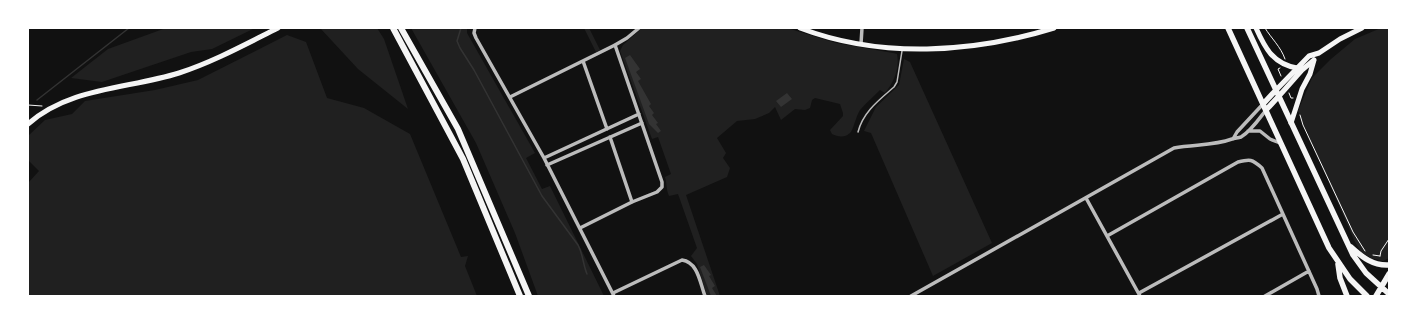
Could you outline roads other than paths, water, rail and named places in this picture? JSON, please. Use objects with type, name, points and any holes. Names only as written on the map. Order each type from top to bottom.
[{"type":"highway","points":[[393,28],[463,159],[520,296]]},
{"type":"highway","points":[[401,28],[458,129],[529,296]]},
{"type":"main road","points":[[28,124],[46,110],[65,101],[96,91],[164,78],[194,68],[278,28]]},
{"type":"main road","points":[[800,28],[812,33],[861,44],[903,49],[961,48],[1000,42],[1054,28]]},
{"type":"main road","points":[[1228,28],[1329,248],[1350,279],[1367,296]]},
{"type":"main road","points":[[1247,28],[1353,255],[1366,273],[1389,294]]},
{"type":"main road","points":[[1256,28],[1265,48],[1274,57],[1283,64],[1297,68]]},
{"type":"main road","points":[[1266,110],[1297,68],[1309,56],[1319,53],[1340,39],[1362,28]]},
{"type":"main road","points":[[1263,104],[1278,93],[1314,60],[1319,53]]},
{"type":"main road","points":[[1291,123],[1302,89],[1310,74],[1314,60]]},
{"type":"main road","points":[[1350,246],[1368,260],[1379,264],[1389,265]]},
{"type":"main road","points":[[1338,263],[1340,278],[1347,296]]},
{"type":"main road","points":[[1376,296],[1389,274]]},
{"type":"street","points":[[475,28],[474,34],[476,38],[544,158],[613,295],[682,260],[687,260],[695,269],[705,296]]},
{"type":"street","points":[[510,97],[615,45],[628,38],[639,28]]},
{"type":"street","points":[[861,44],[862,28]]},
{"type":"street","points":[[580,228],[632,202],[657,192],[662,187],[662,182],[615,45]]},
{"type":"street","points":[[583,61],[607,129]]},
{"type":"street","points":[[1232,139],[1263,104]]},
{"type":"street","points":[[911,296],[1174,148],[1188,145],[1221,143],[1240,137],[1248,131],[1266,110]]},
{"type":"street","points":[[544,158],[639,114]]},
{"type":"street","points":[[547,165],[642,123]]},
{"type":"street","points":[[1248,131],[1260,131],[1270,139],[1282,143]]},
{"type":"street","points":[[610,137],[632,202]]},
{"type":"street","points":[[1107,236],[1238,162],[1248,160],[1255,162],[1262,168],[1319,296]]},
{"type":"street","points":[[1086,198],[1140,295],[1283,214]]},
{"type":"street","points":[[1265,296],[1309,271]]},
{"type":"lane","points":[[858,132],[866,113],[894,87],[897,82],[903,49]]},
{"type":"waterway","points":[[37,100],[129,28]]},
{"type":"waterway","points":[[461,28],[457,41],[460,48],[474,70],[542,196],[578,245],[587,274]]}]
